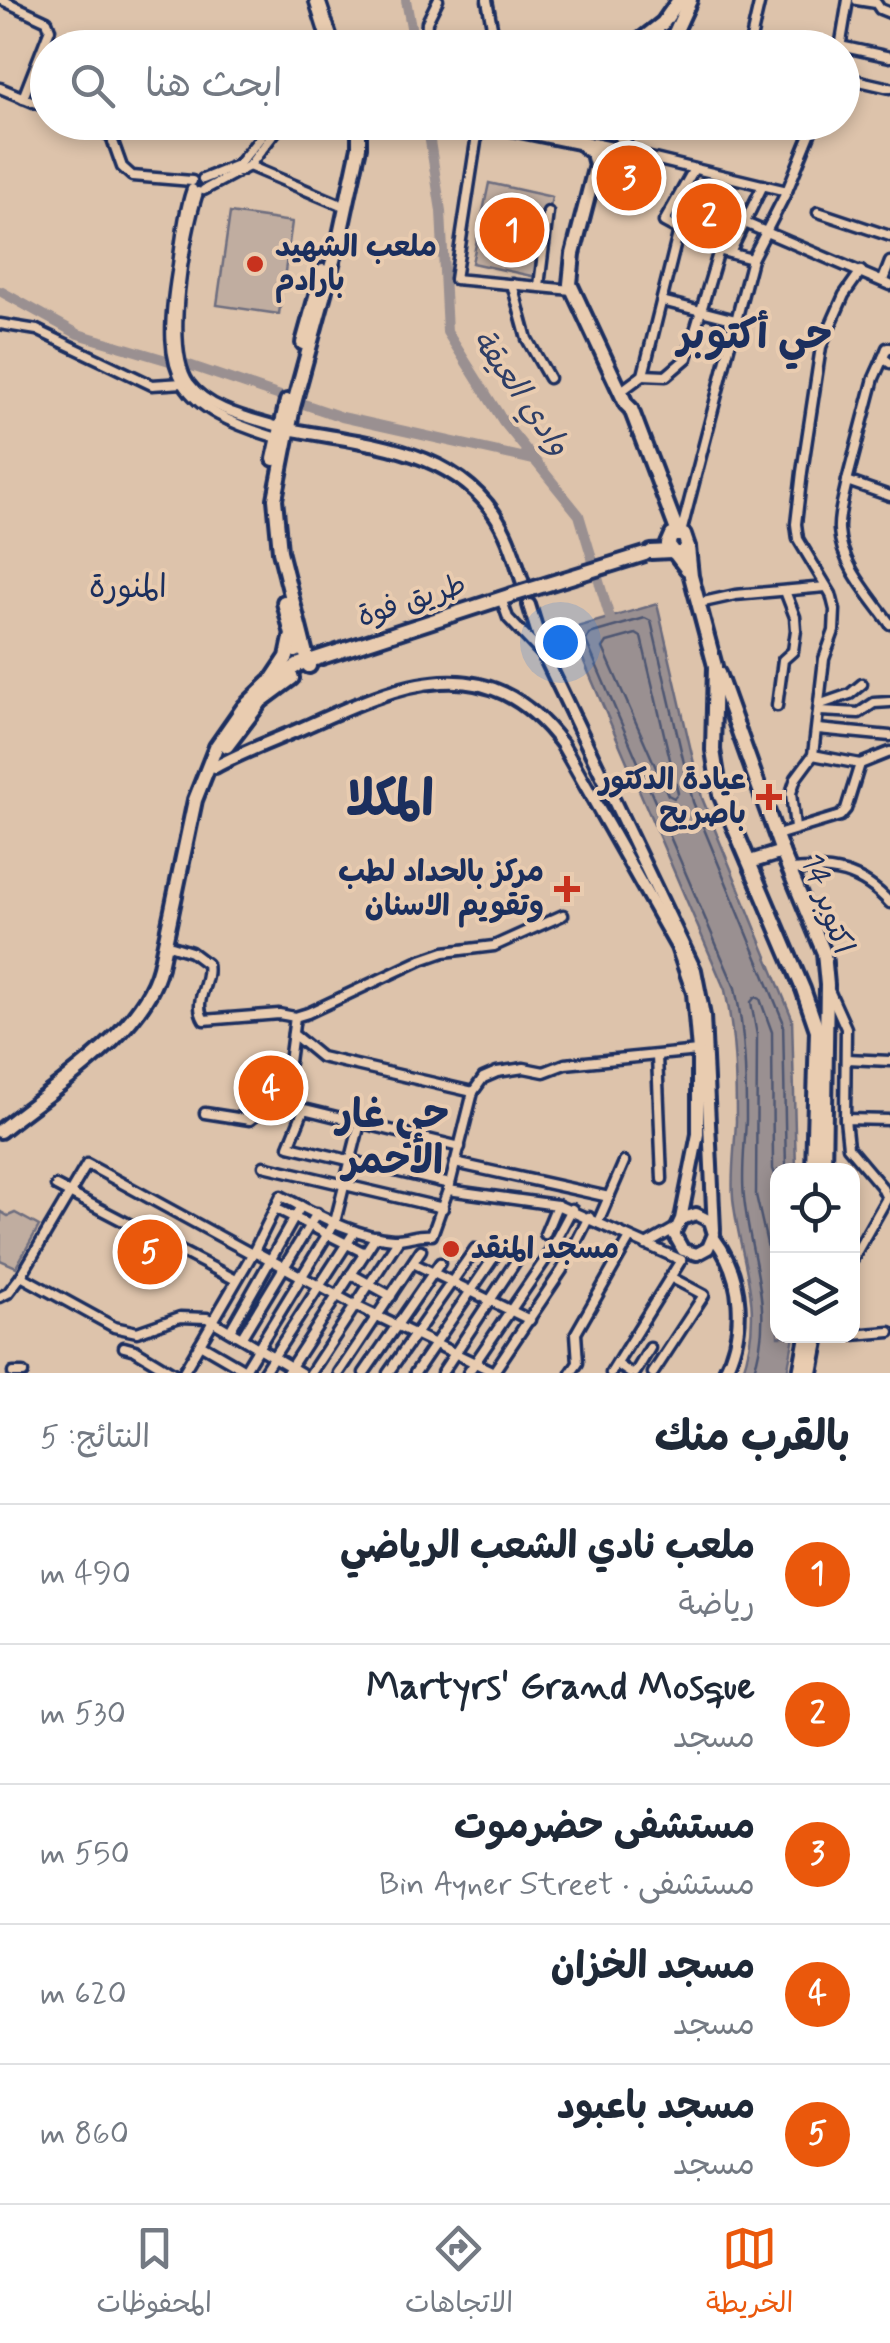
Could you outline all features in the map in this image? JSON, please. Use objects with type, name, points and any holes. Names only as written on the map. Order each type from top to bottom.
[{"type":"highway","points":[[655,30],[679,0]]},
{"type":"highway","points":[[675,30],[690,0]]},
{"type":"highway","points":[[305,667],[276,527],[276,499],[283,433],[340,235],[359,140]]},
{"type":"highway","points":[[560,140],[618,150]]},
{"type":"highway","points":[[575,293],[576,265],[594,199],[623,140]]},
{"type":"highway","points":[[583,146],[593,153],[596,165],[571,264],[575,293],[631,409],[674,542],[680,554],[688,547],[691,576]]},
{"type":"highway","points":[[504,598],[674,542]]},
{"type":"highway","points":[[674,542],[691,576],[716,666],[713,750],[720,794],[803,989],[816,1030],[813,1163]]},
{"type":"highway","name":"طريق فوة","points":[[0,1131],[115,1043],[158,979],[195,800],[208,766],[268,683],[334,652],[504,598]]},
{"type":"highway","name":"طريق فوة","points":[[0,1140],[143,1019],[156,995],[172,946],[202,800],[232,729],[305,667],[504,598]]},
{"type":"highway","points":[[295,631],[317,652],[334,652]]},
{"type":"highway","points":[[268,683],[287,657],[295,631]]},
{"type":"highway","name":"14 اكتوبر","points":[[716,666],[782,852],[824,952],[824,1163]]},
{"type":"highway","points":[[750,862],[782,852]]},
{"type":"highway","points":[[803,989],[826,986]]},
{"type":"highway","points":[[800,1373],[806,1343]]},
{"type":"highway","points":[[811,1373],[817,1343]]},
{"type":"main road","points":[[283,433],[417,455],[452,471],[494,512],[524,586]]},
{"type":"main road","points":[[215,766],[382,692],[414,684],[450,680],[501,693],[547,724],[677,947],[693,993],[698,1134],[676,1242],[682,1255],[703,1252],[714,1234],[704,1016],[695,970],[545,657],[529,605]]},
{"type":"main road","points":[[547,724],[562,727],[571,714]]},
{"type":"main road","points":[[232,729],[257,748]]},
{"type":"main road","points":[[562,744],[560,735],[566,730],[574,729],[581,734]]},
{"type":"main road","points":[[678,1224],[690,1214],[710,1221],[733,1281],[740,1308],[738,1343],[724,1373]]},
{"type":"street","points":[[2,0],[47,21],[50,30]]},
{"type":"street","points":[[317,0],[326,30]]},
{"type":"street","points":[[427,30],[438,0]]},
{"type":"street","points":[[487,0],[493,30]]},
{"type":"street","points":[[753,30],[760,0]]},
{"type":"street","points":[[843,30],[848,0]]},
{"type":"street","points":[[858,0],[876,2],[890,14]]},
{"type":"street","points":[[860,51],[890,57]]},
{"type":"street","points":[[22,98],[30,78]]},
{"type":"street","points":[[860,81],[890,88]]},
{"type":"street","points":[[0,88],[30,101]]},
{"type":"street","points":[[113,140],[128,174],[197,187],[249,166],[269,140]]},
{"type":"street","points":[[197,187],[238,165],[259,140]]},
{"type":"street","points":[[477,140],[455,279],[575,293]]},
{"type":"street","points":[[674,542],[752,259],[808,140]]},
{"type":"street","points":[[618,150],[787,191]]},
{"type":"street","points":[[249,166],[346,207]]},
{"type":"street","points":[[694,169],[664,222],[719,250],[752,259]]},
{"type":"street","points":[[730,253],[763,185]]},
{"type":"street","points":[[197,187],[182,260],[177,338],[185,383],[194,400],[209,410],[283,433]]},
{"type":"street","points":[[539,286],[548,212]]},
{"type":"street","points":[[818,212],[890,236]]},
{"type":"street","points":[[745,223],[886,283],[890,262]]},
{"type":"street","points":[[623,398],[643,375],[679,230]]},
{"type":"street","points":[[643,375],[660,378],[687,358],[719,250]]},
{"type":"street","points":[[795,828],[793,784],[813,756],[824,659],[834,632],[835,610],[798,539],[796,524],[821,348],[844,295],[861,270]]},
{"type":"street","points":[[512,284],[524,332],[549,378]]},
{"type":"street","points":[[662,301],[736,320]]},
{"type":"street","points":[[0,324],[37,330],[152,385],[185,383]]},
{"type":"street","points":[[890,348],[847,481],[840,517],[841,540],[853,569],[890,624]]},
{"type":"street","points":[[847,481],[890,496]]},
{"type":"street","points":[[699,603],[734,595],[826,587]]},
{"type":"street","points":[[777,706],[783,660],[792,652],[796,630],[785,591]]},
{"type":"street","points":[[504,598],[508,618],[545,657]]},
{"type":"street","points":[[821,708],[862,684]]},
{"type":"street","points":[[821,708],[859,713],[874,703],[890,702]]},
{"type":"street","points":[[818,729],[890,736]]},
{"type":"street","points":[[813,756],[860,764],[890,752]]},
{"type":"street","points":[[776,835],[840,816],[846,810],[860,764]]},
{"type":"street","points":[[791,870],[831,867],[848,873],[889,901]]},
{"type":"street","points":[[172,946],[201,957],[206,964],[209,976],[200,996],[204,1020],[279,1014],[295,1017],[354,994],[421,960],[444,952],[494,946],[563,915]]},
{"type":"street","points":[[826,986],[844,1018],[848,1147],[887,1198],[856,1253]]},
{"type":"street","points":[[205,1113],[250,1120],[285,1092],[295,1017]]},
{"type":"street","points":[[293,1034],[320,1057],[473,1092]]},
{"type":"street","points":[[183,1373],[281,1196],[335,1222],[376,1236],[399,1239],[418,1233],[432,1235],[443,1208],[473,1092],[483,1078],[524,1068],[544,1072],[565,1064],[698,1051]]},
{"type":"street","points":[[657,1056],[662,1179]]},
{"type":"street","points":[[847,1059],[890,1061]]},
{"type":"street","points":[[460,1148],[304,1109],[289,1146],[449,1187],[557,1204],[646,1245],[682,1255],[672,1278],[611,1373]]},
{"type":"street","points":[[846,1119],[890,1120]]},
{"type":"street","points":[[200,1344],[246,1372],[335,1222],[360,1123]]},
{"type":"street","points":[[455,1162],[610,1197]]},
{"type":"street","points":[[598,1222],[624,1162]]},
{"type":"street","points":[[0,1297],[21,1276],[88,1164],[301,1278],[494,1373],[562,1270],[588,1217]]},
{"type":"street","points":[[264,1166],[443,1208]]},
{"type":"street","points":[[56,1186],[236,1280]]},
{"type":"street","points":[[546,1234],[557,1204]]},
{"type":"street","points":[[230,1330],[300,1206]]},
{"type":"street","points":[[276,1208],[366,1253]]},
{"type":"street","points":[[468,1373],[546,1260],[572,1209]]},
{"type":"street","points":[[242,1337],[316,1214]]},
{"type":"street","points":[[646,1245],[678,1224]]},
{"type":"street","points":[[262,1373],[355,1230]]},
{"type":"street","points":[[289,1370],[376,1236]]},
{"type":"street","points":[[572,1373],[578,1363],[576,1333],[630,1238]]},
{"type":"street","points":[[311,1373],[399,1239]]},
{"type":"street","points":[[388,1373],[475,1249]]},
{"type":"street","points":[[339,1373],[420,1250]]},
{"type":"street","points":[[415,1373],[498,1251]]},
{"type":"street","points":[[442,1373],[520,1254]]},
{"type":"street","points":[[413,1262],[530,1320]]},
{"type":"street","points":[[364,1373],[440,1263]]},
{"type":"street","points":[[351,1274],[391,1296]]},
{"type":"street","points":[[21,1276],[114,1327],[146,1331],[180,1318],[214,1321],[274,1356],[289,1370],[301,1373]]},
{"type":"street","points":[[653,1373],[704,1295],[672,1278]]},
{"type":"street","points":[[136,1350],[146,1331]]},
{"type":"street","points":[[860,1334],[890,1332]]},
{"type":"street","points":[[124,1347],[173,1373]]},
{"type":"street","points":[[616,1364],[632,1373],[650,1348]]},
{"type":"street","points":[[13,1373],[23,1373]]},
{"type":"shaded area","points":[[489,183],[552,197],[536,277],[472,263]]},
{"type":"shaded area","name":"ملعب الشهيد بارادم","points":[[230,213],[292,222],[279,314],[217,305]]},
{"type":"shaded area","points":[[1,1212],[8,1216],[15,1213],[39,1226],[16,1267],[0,1260]]},
{"type":"water","points":[[657,604],[702,798],[792,1018],[796,1163],[770,1163],[770,1343],[793,1343],[787,1373],[742,1373],[749,1349],[752,1305],[733,1198],[735,1071],[725,990],[570,629]]},
{"type":"waterway","name":"وادي العيقة","points":[[406,0],[412,30]]},
{"type":"waterway","name":"وادي العيقة","points":[[430,140],[441,211],[447,332],[503,421],[579,515],[610,618]]},
{"type":"waterway","points":[[0,291],[78,334],[180,362],[342,417],[534,460]]},
{"type":"place","name":"مستشفى حضرموت","points":[[629,178]]},
{"type":"place","name":"Martyrs' Grand Mosque","points":[[709,216]]},
{"type":"place","name":"ملعب نادي الشعب الرياضي","points":[[512,230]]},
{"type":"place","name":"ملعب الشهيد بارادم","points":[[255,264]]},
{"type":"place","name":"عيادة الدكتور باصريح","points":[[769,797]]},
{"type":"place","name":"مركز بالحداد لطب وتقويم الاسنان","points":[[567,889]]},
{"type":"place","name":"مسجد الخزان","points":[[271,1088]]},
{"type":"place","name":"مسجد المنقد","points":[[451,1249]]},
{"type":"place","name":"مسجد باعبود","points":[[150,1252]]},
{"type":"district","name":"حي أكتوبر","points":[[755,337]]},
{"type":"district","name":"المنورة","points":[[128,588]]},
{"type":"district","name":"المكلا","points":[[390,801]]},
{"type":"district","name":"حي غار الأحمر","points":[[393,1139]]}]
